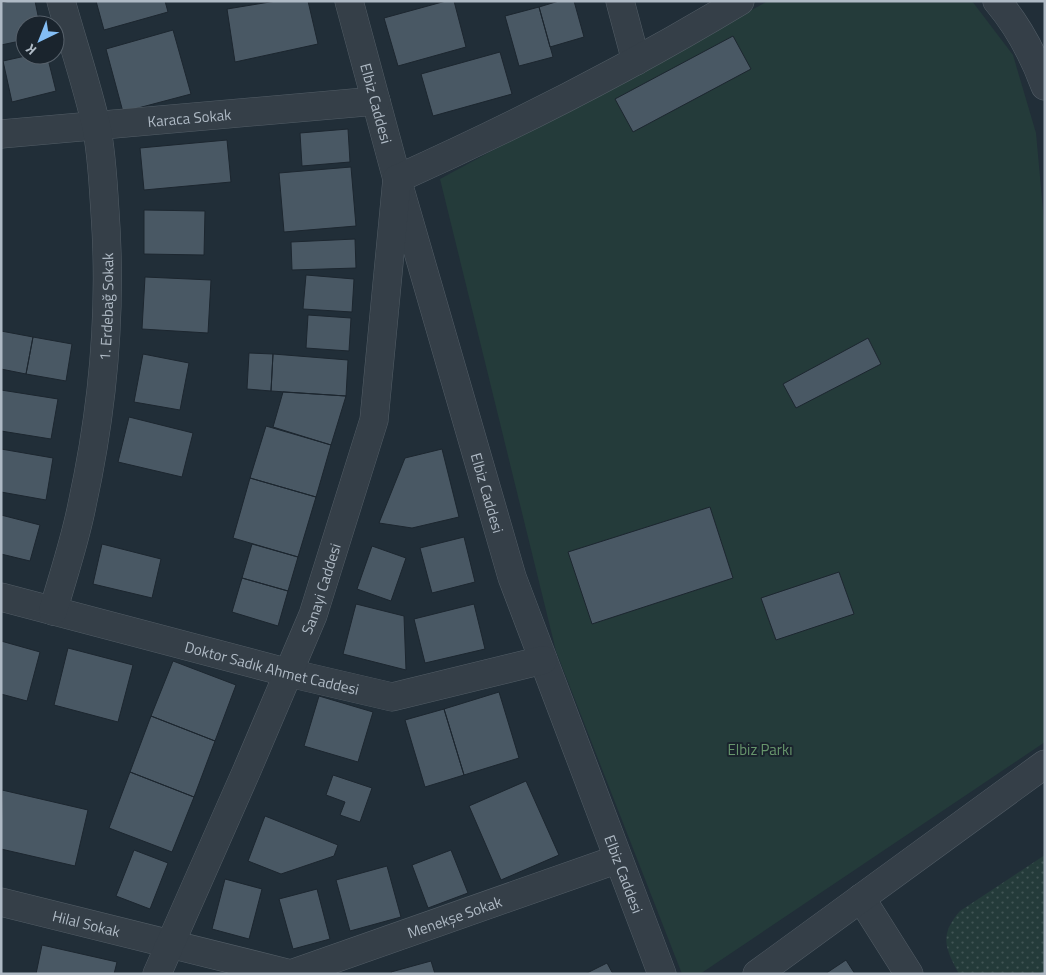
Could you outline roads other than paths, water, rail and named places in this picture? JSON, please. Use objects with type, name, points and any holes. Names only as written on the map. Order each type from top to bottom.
[{"type":"street","name":"1. Erdebağ Sokak","points":[[53,611],[82,506],[99,407],[105,344],[107,289],[103,180],[96,126],[60,1]]},
{"type":"street","name":"Elbiz Caddesi","points":[[349,1],[397,179],[512,577],[662,974]]},
{"type":"street","points":[[620,1],[636,61]]},
{"type":"street","points":[[397,179],[484,140],[569,97],[740,1]]},
{"type":"street","points":[[997,1],[1008,14],[1022,38],[1045,86]]},
{"type":"street","name":"Karaca Sokak","points":[[1,134],[376,101]]},
{"type":"street","name":"Sanayi Caddesi","points":[[157,974],[313,615],[374,420],[397,179]]},
{"type":"street","name":"Doktor Sadık Ahmet Caddesi","points":[[1,598],[288,673],[392,697],[543,660]]},
{"type":"street","points":[[757,974],[1045,764]]},
{"type":"street","name":"Menekşe Sokak","points":[[170,944],[292,974],[618,858]]},
{"type":"street","points":[[861,898],[909,974]]},
{"type":"street","name":"Hilal Sokak","points":[[1,902],[170,944]]},
{"type":"street","points":[[1,925],[28,909]]},
{"type":"park label","name":"Elbiz Parkı","points":[[760,749]]}]
